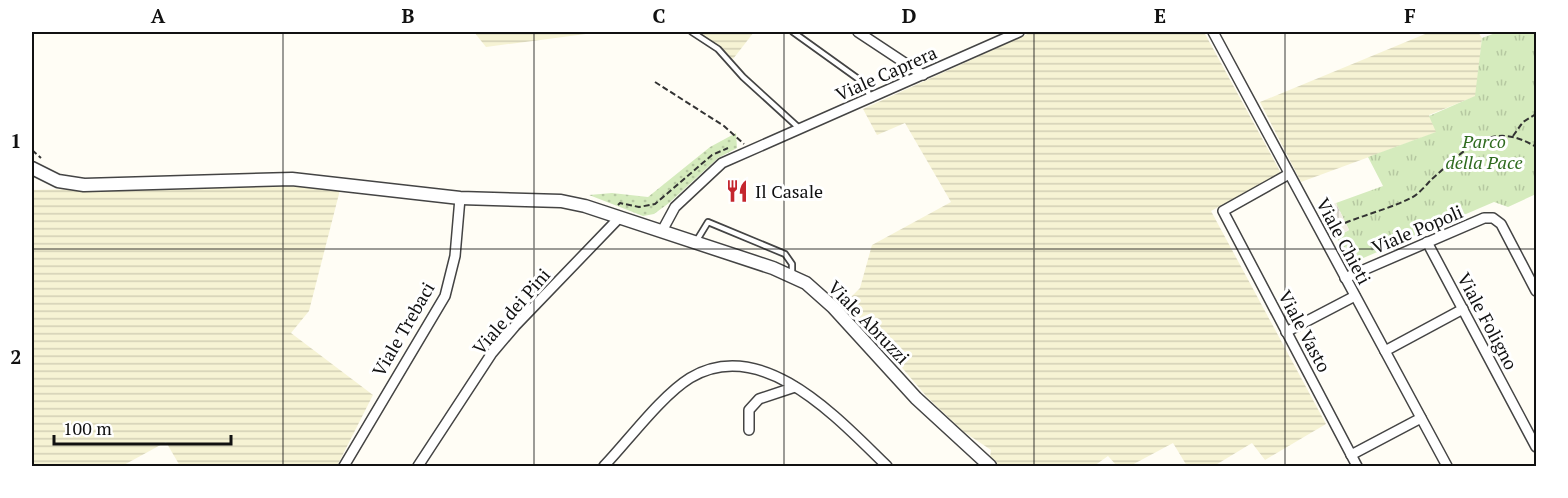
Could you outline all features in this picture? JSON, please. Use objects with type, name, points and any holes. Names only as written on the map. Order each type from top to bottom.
[{"type":"street","points":[[858,32],[923,75]]},
{"type":"street","name":"Viale Caprera","points":[[662,231],[675,207],[722,163],[745,147],[871,99],[1019,32]]},
{"type":"street","name":"Viale Chieti","points":[[1213,32],[1447,466]]},
{"type":"street","name":"Viale Abruzzi","points":[[33,172],[58,181],[84,185],[292,179],[460,198],[561,201],[619,213],[662,231],[773,268],[806,283],[833,307],[916,398],[990,466]]},
{"type":"street","name":"Viale Vasto","points":[[1290,174],[1223,211],[1357,466]]},
{"type":"street","name":"Viale Trebaci","points":[[344,466],[444,296],[455,256],[460,198]]},
{"type":"street","name":"Viale dei Pini","points":[[418,466],[492,353],[619,213]]},
{"type":"street","name":"Viale Popoli","points":[[1345,278],[1484,218],[1493,218],[1501,224],[1536,291]]},
{"type":"street","name":"Viale Foligno","points":[[1427,242],[1536,447]]},
{"type":"street","points":[[1286,332],[1355,296]]},
{"type":"street","points":[[1384,351],[1463,309]]},
{"type":"street","points":[[604,466],[673,392],[691,378],[711,370],[734,367],[754,368],[775,375],[795,387],[845,426],[886,466]]},
{"type":"street","points":[[749,430],[749,411],[759,399],[795,387]]},
{"type":"street","points":[[1351,455],[1420,418]]},
{"type":"lane","points":[[692,32],[718,49],[743,77],[799,128]]},
{"type":"lane","points":[[793,32],[864,82],[871,99]]},
{"type":"lane","points":[[696,242],[708,222],[785,254],[792,264],[792,277]]},
{"type":"path","points":[[656,82],[724,126],[745,147]]},
{"type":"path","points":[[1513,136],[1523,122],[1536,114]]},
{"type":"path","points":[[1346,223],[1413,197],[1459,155],[1486,139],[1502,134],[1513,136],[1536,147]]},
{"type":"path","points":[[32,150],[45,161]]},
{"type":"shaded area","points":[[474,32],[601,32],[486,47]]},
{"type":"shaded area","points":[[697,32],[754,32],[733,59]]},
{"type":"shaded area","points":[[1032,32],[1204,32],[1281,173],[1211,211],[1326,424],[1265,460],[1252,443],[1214,466],[1187,466],[1173,443],[1130,466],[1117,466],[1108,456],[1094,466],[999,466],[990,458],[991,450],[964,432],[927,397],[846,302],[860,288],[872,245],[951,202],[905,123],[877,135],[863,109]]},
{"type":"shaded area","points":[[1430,32],[1478,32],[1482,38],[1476,96],[1429,115],[1437,132],[1301,182],[1260,102]]},
{"type":"shaded area","points":[[292,184],[340,190],[309,311],[291,333],[373,395],[337,466],[180,466],[166,442],[122,466],[32,466],[32,190]]},
{"type":"shaded area","points":[[1336,203],[1349,230],[1336,237],[1322,208]]},
{"type":"green space","name":"Parco della Pace","points":[[1498,32],[1536,32],[1536,194],[1508,207],[1494,202],[1354,262],[1349,260],[1336,237],[1349,230],[1336,203],[1383,186],[1368,157],[1436,132],[1429,116],[1475,96],[1482,38]]},
{"type":"green space","points":[[736,133],[737,148],[718,158],[654,214],[643,216],[589,195],[612,193],[648,197],[710,147]]},
{"type":"place","name":"Il Casale","points":[[737,191]]}]
